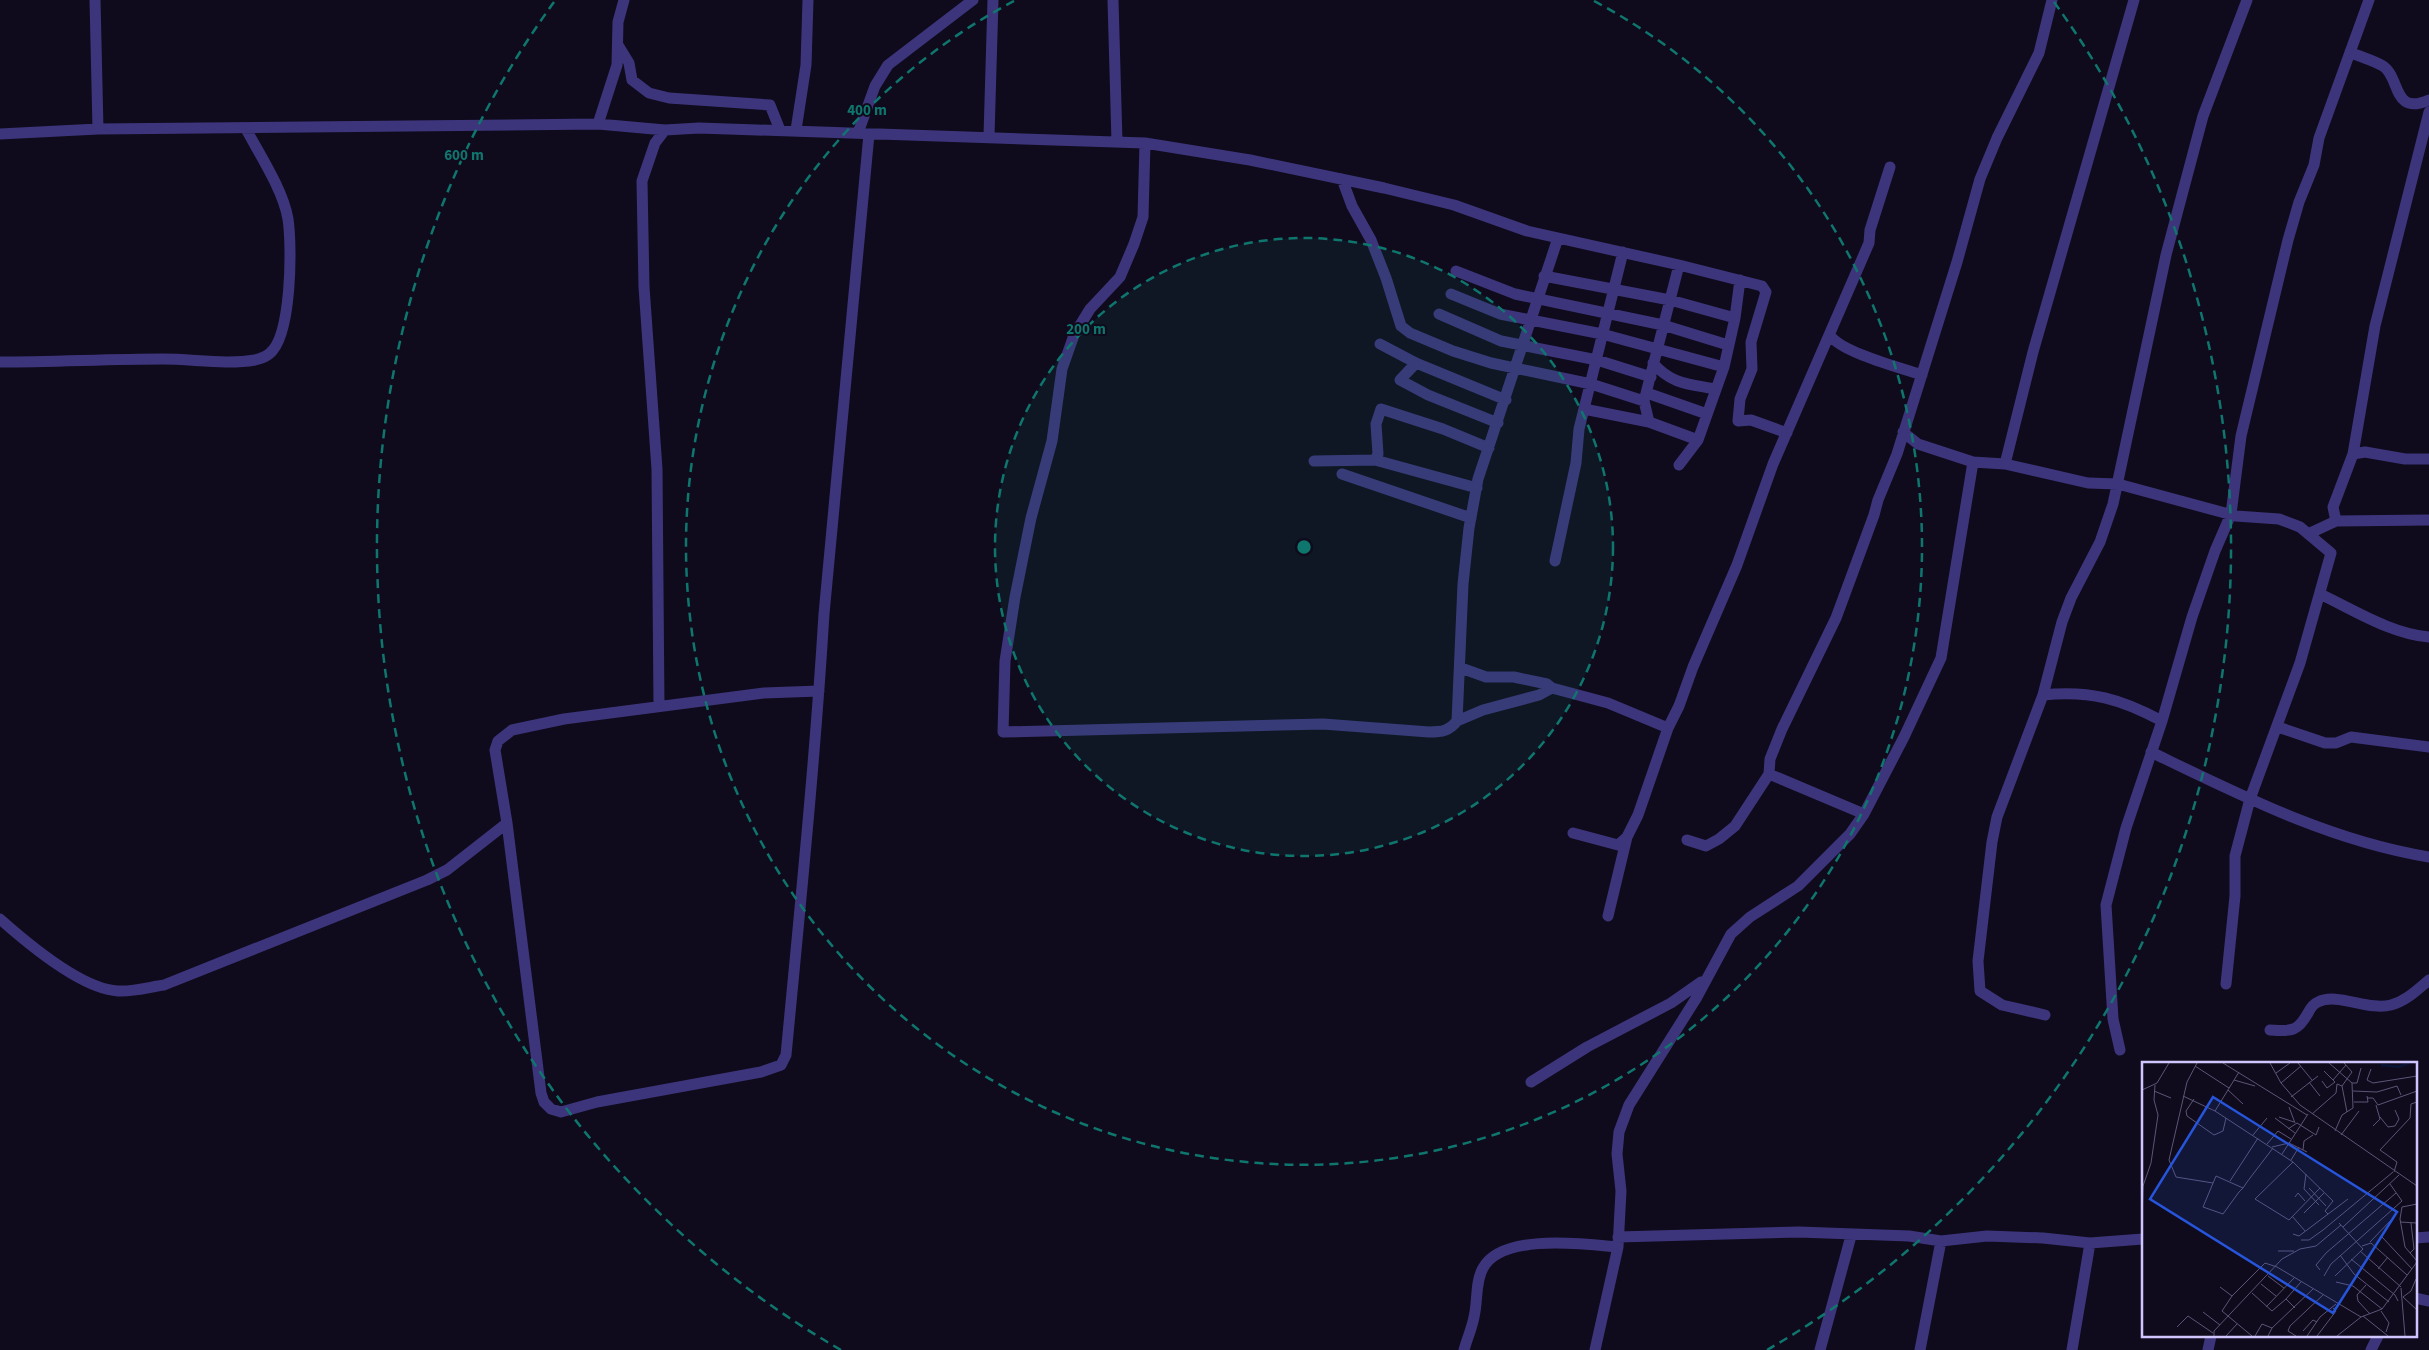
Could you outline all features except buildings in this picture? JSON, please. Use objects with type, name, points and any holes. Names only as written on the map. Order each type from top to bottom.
[{"type":"street","points":[[96,0],[98,129]]},
{"type":"street","points":[[598,124],[617,65],[618,22],[624,0]]},
{"type":"street","points":[[796,130],[806,65],[808,0]]},
{"type":"street","points":[[819,690],[764,693],[564,719],[512,730],[498,741],[495,750],[507,823],[541,1093],[544,1102],[551,1109],[561,1112],[597,1102],[772,1069],[781,1064],[786,1055],[815,755],[824,614],[863,133],[875,86],[888,65],[973,0]]},
{"type":"street","points":[[990,136],[993,0]]},
{"type":"street","points":[[1113,0],[1117,142]]},
{"type":"street","points":[[1687,840],[1706,846],[1719,839],[1735,826],[1769,774],[1770,758],[1836,618],[1878,500],[1897,454],[1980,180],[1997,138],[2039,53],[2052,0]]},
{"type":"street","points":[[2005,464],[2033,352],[2134,0]]},
{"type":"street","points":[[2045,1015],[2002,1005],[1980,991],[1978,961],[1988,890],[1992,842],[1997,817],[2043,695],[2062,622],[2071,598],[2100,542],[2118,484],[2138,378],[2166,255],[2203,116],[2246,0]]},
{"type":"street","points":[[2120,1050],[2113,1019],[2106,905],[2126,828],[2162,721],[2199,596],[2231,514],[2241,436],[2288,240],[2299,202],[2314,165],[2318,138],[2369,0]]},
{"type":"street","points":[[618,45],[629,63],[632,80],[649,93],[669,98],[770,104],[780,130]]},
{"type":"street","points":[[2350,52],[2384,66],[2390,73],[2395,89],[2409,103],[2421,103],[2429,100]]},
{"type":"street","points":[[2336,521],[2333,507],[2353,454],[2374,326],[2429,112]]},
{"type":"street","points":[[0,134],[98,129],[598,124],[665,130],[699,128],[796,130],[1144,143],[1250,160],[1454,204],[1496,221],[1558,238],[1756,283],[1766,292],[1752,342],[1752,369],[1740,399],[1738,420],[1751,420],[1787,432]]},
{"type":"street","points":[[0,362],[162,359],[238,361],[256,360],[269,354],[278,343],[286,322],[289,269],[288,218],[280,196],[246,129]]},
{"type":"street","points":[[659,706],[657,469],[646,326],[642,191],[648,159],[655,143],[665,130]]},
{"type":"street","points":[[1144,143],[1143,217],[1134,244],[1120,277],[1090,310],[1074,335],[1062,369],[1052,441],[1031,518],[1012,615],[1005,661],[1003,732],[1323,724],[1443,732],[1451,728],[1457,721],[1483,710],[1539,694],[1552,688]]},
{"type":"street","points":[[1608,916],[1627,837],[1638,816],[1668,728],[1680,706],[1693,667],[1737,564],[1787,432],[1869,243],[1870,230],[1890,167]]},
{"type":"street","points":[[1342,179],[1352,206],[1371,240],[1386,278],[1401,326],[1410,333],[1453,351],[1507,367],[1517,366],[1707,414]]},
{"type":"street","points":[[1457,721],[1461,668],[1462,584],[1477,488],[1517,366],[1536,298],[1558,238]]},
{"type":"street","points":[[1555,561],[1576,464],[1578,429],[1592,384],[1602,334],[1623,252]]},
{"type":"street","points":[[1631,418],[1634,409],[1645,397],[1651,378],[1656,350],[1678,264]]},
{"type":"street","points":[[1456,271],[1515,294],[1663,325],[1728,345]]},
{"type":"street","points":[[1544,276],[1670,300],[1735,318]]},
{"type":"street","points":[[1680,465],[1698,440],[1724,367],[1735,318],[1740,280]]},
{"type":"street","points":[[1451,294],[1459,299],[1500,314],[1602,334],[1724,367]]},
{"type":"street","points":[[1439,314],[1477,332],[1522,347],[1597,360],[1651,378]]},
{"type":"street","points":[[1830,335],[1838,344],[1922,375]]},
{"type":"street","points":[[1380,344],[1416,363],[1506,400]]},
{"type":"street","points":[[1416,363],[1400,380],[1428,395],[1498,423]]},
{"type":"street","points":[[1654,363],[1667,377],[1676,381],[1716,389]]},
{"type":"street","points":[[1645,397],[1649,422]]},
{"type":"street","points":[[1375,460],[1378,454],[1376,424],[1382,409],[1443,429],[1489,448]]},
{"type":"street","points":[[1584,409],[1649,422],[1698,440]]},
{"type":"street","points":[[1903,432],[1918,444],[1973,462],[2005,464],[2088,484],[2118,484],[2231,514],[2279,519],[2300,526],[2331,553],[2278,727],[2250,799],[2236,856],[2235,896],[2226,984]]},
{"type":"street","points":[[2353,454],[2365,452],[2405,459],[2429,459]]},
{"type":"street","points":[[1314,461],[1375,460],[1477,488]]},
{"type":"street","points":[[1595,1350],[1618,1242],[1621,1191],[1617,1154],[1618,1132],[1629,1105],[1738,927],[1798,886],[1850,834],[1864,814],[1909,728],[1942,658],[1973,462]]},
{"type":"street","points":[[1342,474],[1435,504],[1471,518]]},
{"type":"street","points":[[2308,534],[2336,521],[2429,520]]},
{"type":"street","points":[[2320,594],[2368,618],[2416,636],[2429,637]]},
{"type":"street","points":[[1461,668],[1486,677],[1514,677],[1546,684],[1552,688],[1608,703],[1668,728]]},
{"type":"street","points":[[2043,695],[2073,692],[2097,696],[2122,702],[2162,721]]},
{"type":"street","points":[[2278,727],[2326,743],[2336,743],[2352,737],[2429,748]]},
{"type":"street","points":[[2151,752],[2250,799],[2353,840],[2390,850],[2429,857]]},
{"type":"street","points":[[1769,774],[1864,814]]},
{"type":"street","points":[[0,920],[52,960],[89,983],[119,991],[164,985],[427,880],[447,870],[507,823]]},
{"type":"street","points":[[1573,833],[1618,845],[1627,837]]},
{"type":"street","points":[[1531,1082],[1587,1047],[1671,1003],[1707,977]]},
{"type":"street","points":[[2270,1030],[2292,1031],[2301,1026],[2311,1008],[2318,1002],[2330,999],[2373,1006],[2390,1005],[2406,999],[2429,980]]},
{"type":"street","points":[[1464,1350],[1474,1318],[1478,1283],[1482,1269],[1497,1253],[1513,1247],[1799,1232],[1851,1236],[1864,1234],[1941,1241],[1988,1236],[2043,1238],[2090,1243],[2142,1239]]},
{"type":"street","points":[[1820,1350],[1851,1236]]},
{"type":"street","points":[[2416,1238],[2429,1236]]},
{"type":"street","points":[[1920,1350],[1941,1241]]},
{"type":"street","points":[[2072,1350],[2090,1243]]},
{"type":"street","points":[[2416,1298],[2429,1301]]},
{"type":"street","points":[[2371,1350],[2377,1338]]}]
